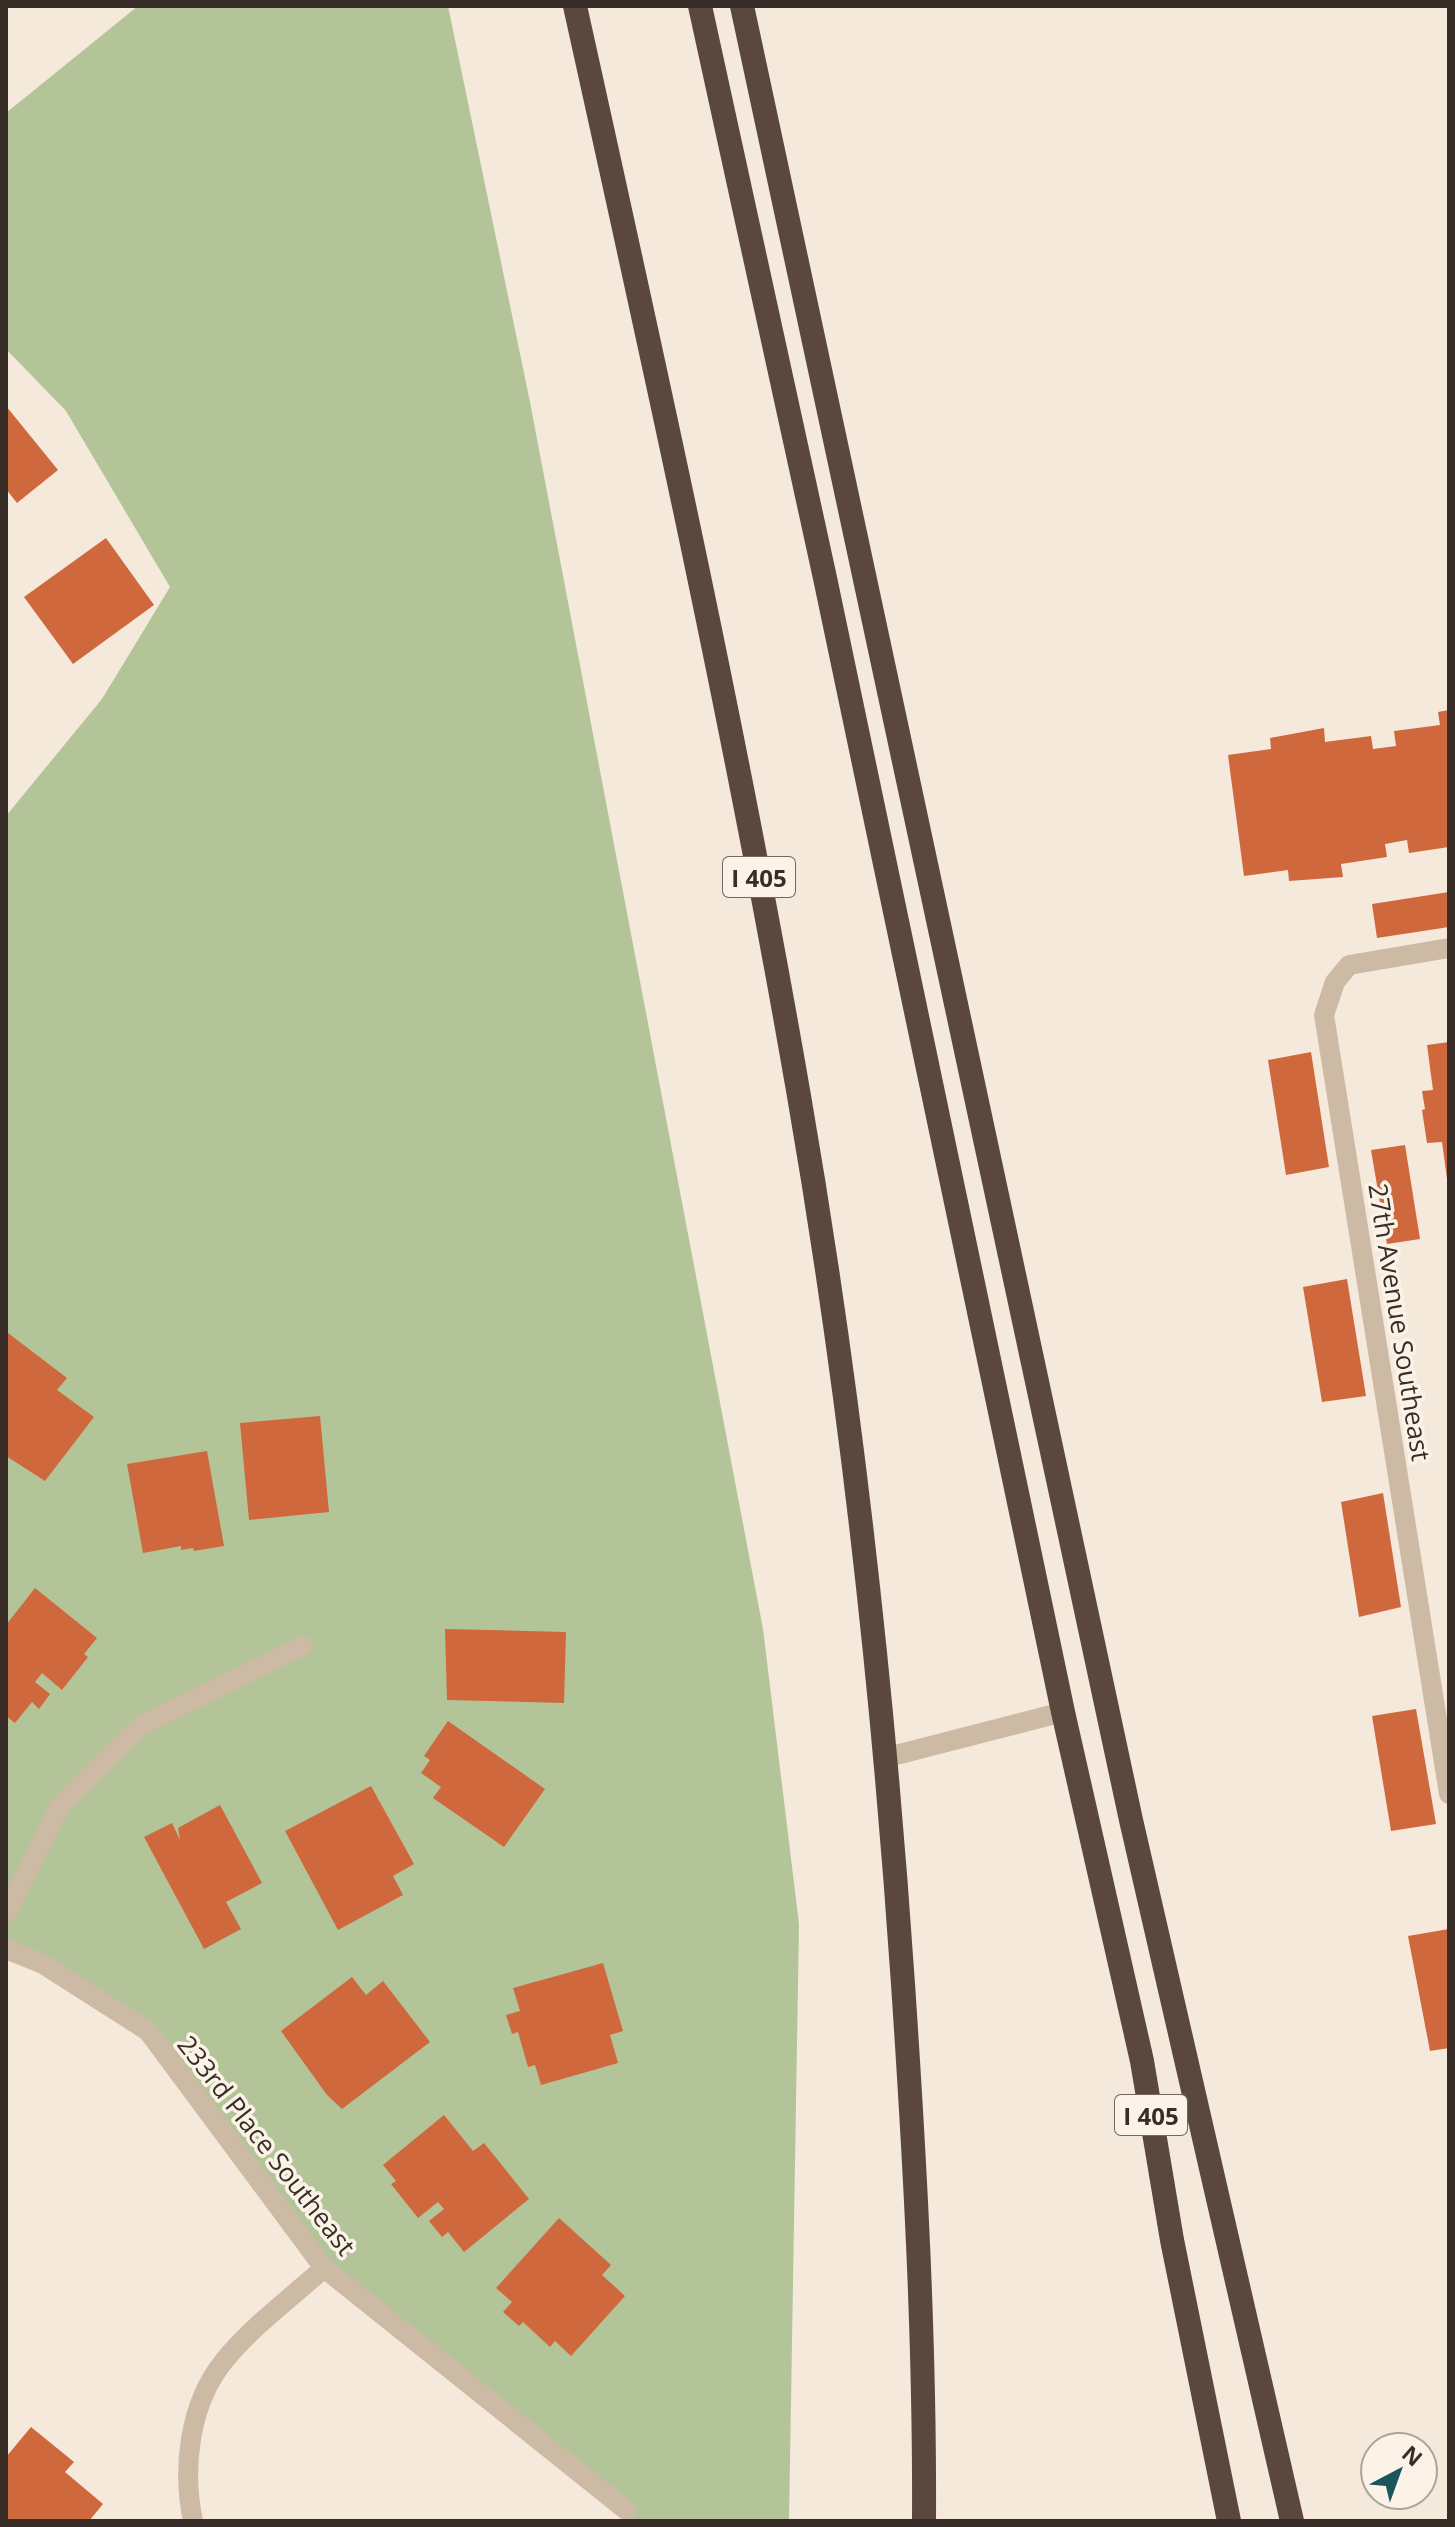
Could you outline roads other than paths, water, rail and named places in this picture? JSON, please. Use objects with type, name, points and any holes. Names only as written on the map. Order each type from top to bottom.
[{"type":"highway","name":"I 405","points":[[575,6],[750,830],[800,1100],[846,1407],[888,1757],[914,2143],[924,2521]]},
{"type":"highway","name":"I 405","points":[[700,6],[828,593],[1063,1712],[1142,2061],[1172,2240],[1229,2521]]},
{"type":"highway","name":"I 405","points":[[742,6],[1131,1820],[1292,2521]]},
{"type":"street","name":"27th Avenue Southeast","points":[[1449,948],[1349,965],[1335,982],[1324,1015],[1449,1794]]},
{"type":"street","points":[[6,1913],[60,1806],[142,1725],[302,1646]]},
{"type":"street","points":[[888,1757],[1063,1712]]},
{"type":"street","name":"233rd Place Southeast","points":[[6,1949],[43,1964],[148,2031],[324,2268],[626,2510]]},
{"type":"street","points":[[193,2521],[187,2494],[193,2421],[223,2362],[324,2268]]}]
